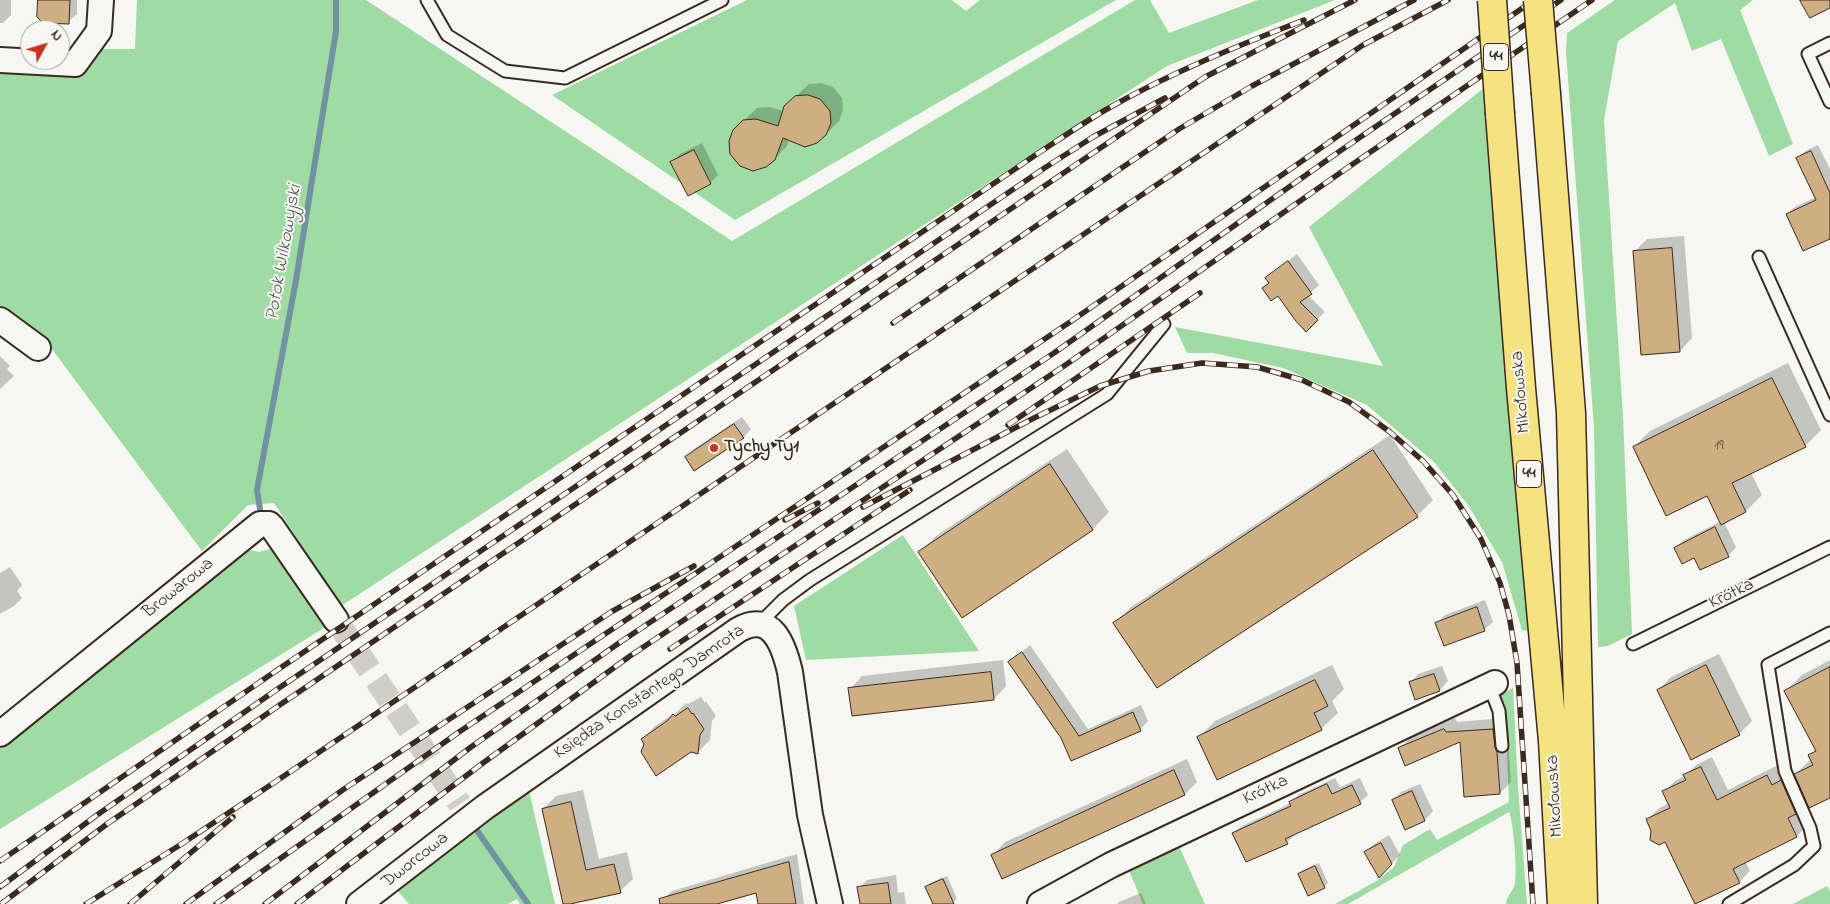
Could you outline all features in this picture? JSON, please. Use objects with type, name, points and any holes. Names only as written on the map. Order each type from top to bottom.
[{"type":"main road","name":"Mikołowska","points":[[1492,0],[1521,388],[1553,741],[1562,904]]},
{"type":"main road","name":"Mikołowska","points":[[1538,0],[1570,413],[1582,904]]},
{"type":"street","points":[[0,60],[75,64],[99,31],[101,0]]},
{"type":"street","points":[[0,320],[38,348]]},
{"type":"street","name":"Browarowa","points":[[0,734],[260,524],[269,524],[272,527],[336,620]]},
{"type":"street","name":"Księdza Konstantego Damrota","points":[[466,811],[493,801],[738,630],[749,625],[767,627],[774,632],[787,658],[810,815],[830,904]]},
{"type":"street","name":"Krótka","points":[[1040,904],[1111,865],[1492,684]]},
{"type":"street","name":"Dworcowa","points":[[359,904],[466,811]]},
{"type":"lane","points":[[427,0],[447,35],[505,71],[565,78],[722,0]]},
{"type":"lane","points":[[1830,43],[1808,54],[1830,102]]},
{"type":"lane","points":[[1758,257],[1830,415]]},
{"type":"lane","points":[[758,625],[783,600],[810,580],[1107,394],[1164,324]]},
{"type":"lane","name":"Krótka","points":[[1634,644],[1830,547]]},
{"type":"lane","points":[[1728,904],[1794,865],[1814,846],[1810,828],[1785,771],[1768,665],[1830,633]]},
{"type":"lane","points":[[1492,684],[1499,711],[1502,746]]},
{"type":"green space","points":[[137,0],[366,0],[732,241],[1135,0],[1150,0],[1169,33],[1258,0],[1335,0],[1167,66],[341,606],[274,503],[248,505],[202,551],[43,337],[0,309],[0,49],[20,49],[20,70],[70,70],[70,49],[135,49]]},
{"type":"green space","points":[[747,0],[952,0],[966,11],[980,0],[1116,0],[735,220],[552,95]]},
{"type":"green space","points":[[1615,0],[1753,0],[1740,10],[1793,144],[1769,156],[1721,39],[1692,51],[1675,3],[1618,41],[1604,120],[1623,417],[1632,634],[1608,646],[1598,647],[1594,427],[1566,52],[1567,33]]},
{"type":"green space","points":[[1484,88],[1529,631],[1522,630],[1502,562],[1468,505],[1434,462],[1367,405],[1283,368],[1213,353],[1187,353],[1175,327],[1383,366],[1309,227]]},
{"type":"green space","points":[[903,535],[979,651],[806,660],[794,606]]},
{"type":"green space","points":[[246,549],[259,552],[270,549],[327,626],[0,829],[0,749]]},
{"type":"green space","points":[[1513,688],[1527,904],[1506,904],[1516,876],[1514,836],[1509,812],[1348,904],[1335,904],[1378,880],[1394,867],[1403,845],[1430,829],[1437,840],[1509,802],[1505,717],[1499,695]]},
{"type":"green space","points":[[528,786],[555,904],[520,904],[517,899],[508,904],[409,904],[397,890]]},
{"type":"green space","points":[[1178,844],[1205,904],[1143,904],[1127,866]]},
{"type":"green space","points":[[1827,886],[1830,891],[1830,904],[1793,904]]},
{"type":"building","points":[[38,0],[70,0],[69,20],[40,20],[37,17]]},
{"type":"building","points":[[1800,0],[1830,0],[1830,8],[1810,18]]},
{"type":"building","points":[[808,95],[820,99],[830,111],[831,123],[826,135],[817,143],[805,147],[783,138],[775,160],[766,167],[753,171],[740,166],[730,154],[729,141],[733,130],[743,120],[756,119],[778,126],[784,106],[795,96]]},
{"type":"building","points":[[694,150],[711,184],[688,196],[670,162]]},
{"type":"building","points":[[1811,151],[1830,193],[1830,239],[1803,251],[1786,214],[1816,200],[1796,158]]},
{"type":"building","points":[[1672,248],[1680,352],[1641,355],[1633,251]]},
{"type":"building","points":[[1288,261],[1312,294],[1300,302],[1318,320],[1306,332],[1278,296],[1271,301],[1262,288],[1269,283],[1265,278]]},
{"type":"building","points":[[1772,378],[1806,447],[1732,483],[1746,512],[1721,525],[1707,496],[1666,516],[1633,447]]},
{"type":"building","name":"Tychy Ty1","points":[[734,424],[744,438],[694,471],[685,457]]},
{"type":"building","points":[[1373,450],[1418,517],[1157,688],[1113,623]]},
{"type":"building","points":[[1050,464],[1093,530],[962,618],[918,552]]},
{"type":"building","points":[[1715,527],[1729,557],[1700,570],[1694,558],[1682,564],[1674,548]]},
{"type":"building","points":[[1477,607],[1485,631],[1444,646],[1435,623]]},
{"type":"building","points":[[1022,652],[1079,736],[1133,712],[1141,731],[1071,761],[1061,738],[1008,662]]},
{"type":"building","points":[[1706,665],[1740,735],[1691,760],[1657,690]]},
{"type":"building","points":[[1830,667],[1830,798],[1809,808],[1794,774],[1813,765],[1808,755],[1816,751],[1784,691]]},
{"type":"building","points":[[991,672],[994,700],[852,716],[848,688]]},
{"type":"building","points":[[1434,674],[1440,691],[1415,700],[1409,682]]},
{"type":"building","points":[[1315,680],[1328,706],[1314,713],[1322,730],[1217,780],[1197,737]]},
{"type":"building","points":[[688,708],[704,729],[700,735],[698,754],[691,752],[656,776],[641,752],[644,744],[641,739],[667,721],[673,714],[675,716]]},
{"type":"building","points":[[1444,729],[1446,732],[1493,729],[1497,752],[1500,794],[1464,797],[1460,742],[1405,766],[1398,748]]},
{"type":"building","points":[[1701,767],[1717,800],[1767,775],[1772,785],[1781,780],[1796,814],[1788,818],[1797,837],[1733,869],[1740,883],[1695,904],[1665,842],[1659,845],[1650,840],[1651,831],[1646,819],[1670,808],[1662,791],[1686,780],[1683,775]]},
{"type":"building","points":[[1174,770],[1185,795],[1002,879],[991,855]]},
{"type":"building","points":[[1327,784],[1332,794],[1352,785],[1361,804],[1285,839],[1288,844],[1246,862],[1232,833],[1291,806],[1289,802]]},
{"type":"building","points":[[1412,791],[1425,821],[1405,830],[1392,800]]},
{"type":"building","points":[[571,802],[586,870],[614,864],[621,893],[563,904],[542,809]]},
{"type":"building","points":[[1381,843],[1392,864],[1379,878],[1364,852]]},
{"type":"building","points":[[789,862],[796,904],[758,904],[756,893],[717,904],[660,904],[659,899]]},
{"type":"building","points":[[1315,866],[1325,888],[1308,896],[1298,874]]},
{"type":"building","points":[[943,879],[954,904],[933,904],[925,887]]},
{"type":"building","points":[[888,883],[891,904],[860,904],[857,887]]},
{"type":"waterway","name":"Potok Wilkowyjski","points":[[260,509],[257,490],[296,280],[336,31],[336,0]]},
{"type":"waterway","name":"Potok Wilkowyjski","points":[[476,829],[528,904]]},
{"type":"tunnel","points":[[336,620],[460,804]]},
{"type":"railway","points":[[1,904],[107,824],[287,700],[1205,77],[1355,0]]},
{"type":"railway","points":[[893,323],[1179,129],[1252,86],[1414,0]]},
{"type":"railway","points":[[86,904],[278,780],[1363,45],[1448,0]]},
{"type":"railway","points":[[216,904],[459,732],[1070,322],[1534,0]]},
{"type":"railway","points":[[265,904],[471,747],[619,643],[1054,353],[1340,151],[1561,0]]},
{"type":"railway","points":[[297,904],[483,763],[630,656],[1064,366],[1592,0]]},
{"type":"railway","points":[[0,861],[270,675],[1080,125],[1179,72],[1304,20]]},
{"type":"railway","points":[[0,887],[97,815],[279,688],[1046,167],[1093,137],[1165,98]]},
{"type":"railway","points":[[1008,425],[1200,293]]},
{"type":"railway","points":[[863,507],[1034,418],[1100,386],[1149,371],[1202,363],[1257,367],[1302,380],[1349,402],[1390,432],[1423,461],[1453,495],[1481,539],[1500,583],[1509,615],[1517,663],[1533,904]]},
{"type":"railway","points":[[670,649],[910,490]]},
{"type":"railway","points":[[785,520],[818,503]]},
{"type":"railway","points":[[186,904],[344,789],[611,612],[694,566]]},
{"type":"railway","points":[[130,904],[233,817]]},
{"type":"place","name":"Tychy Ty1","points":[[714,448]]}]
